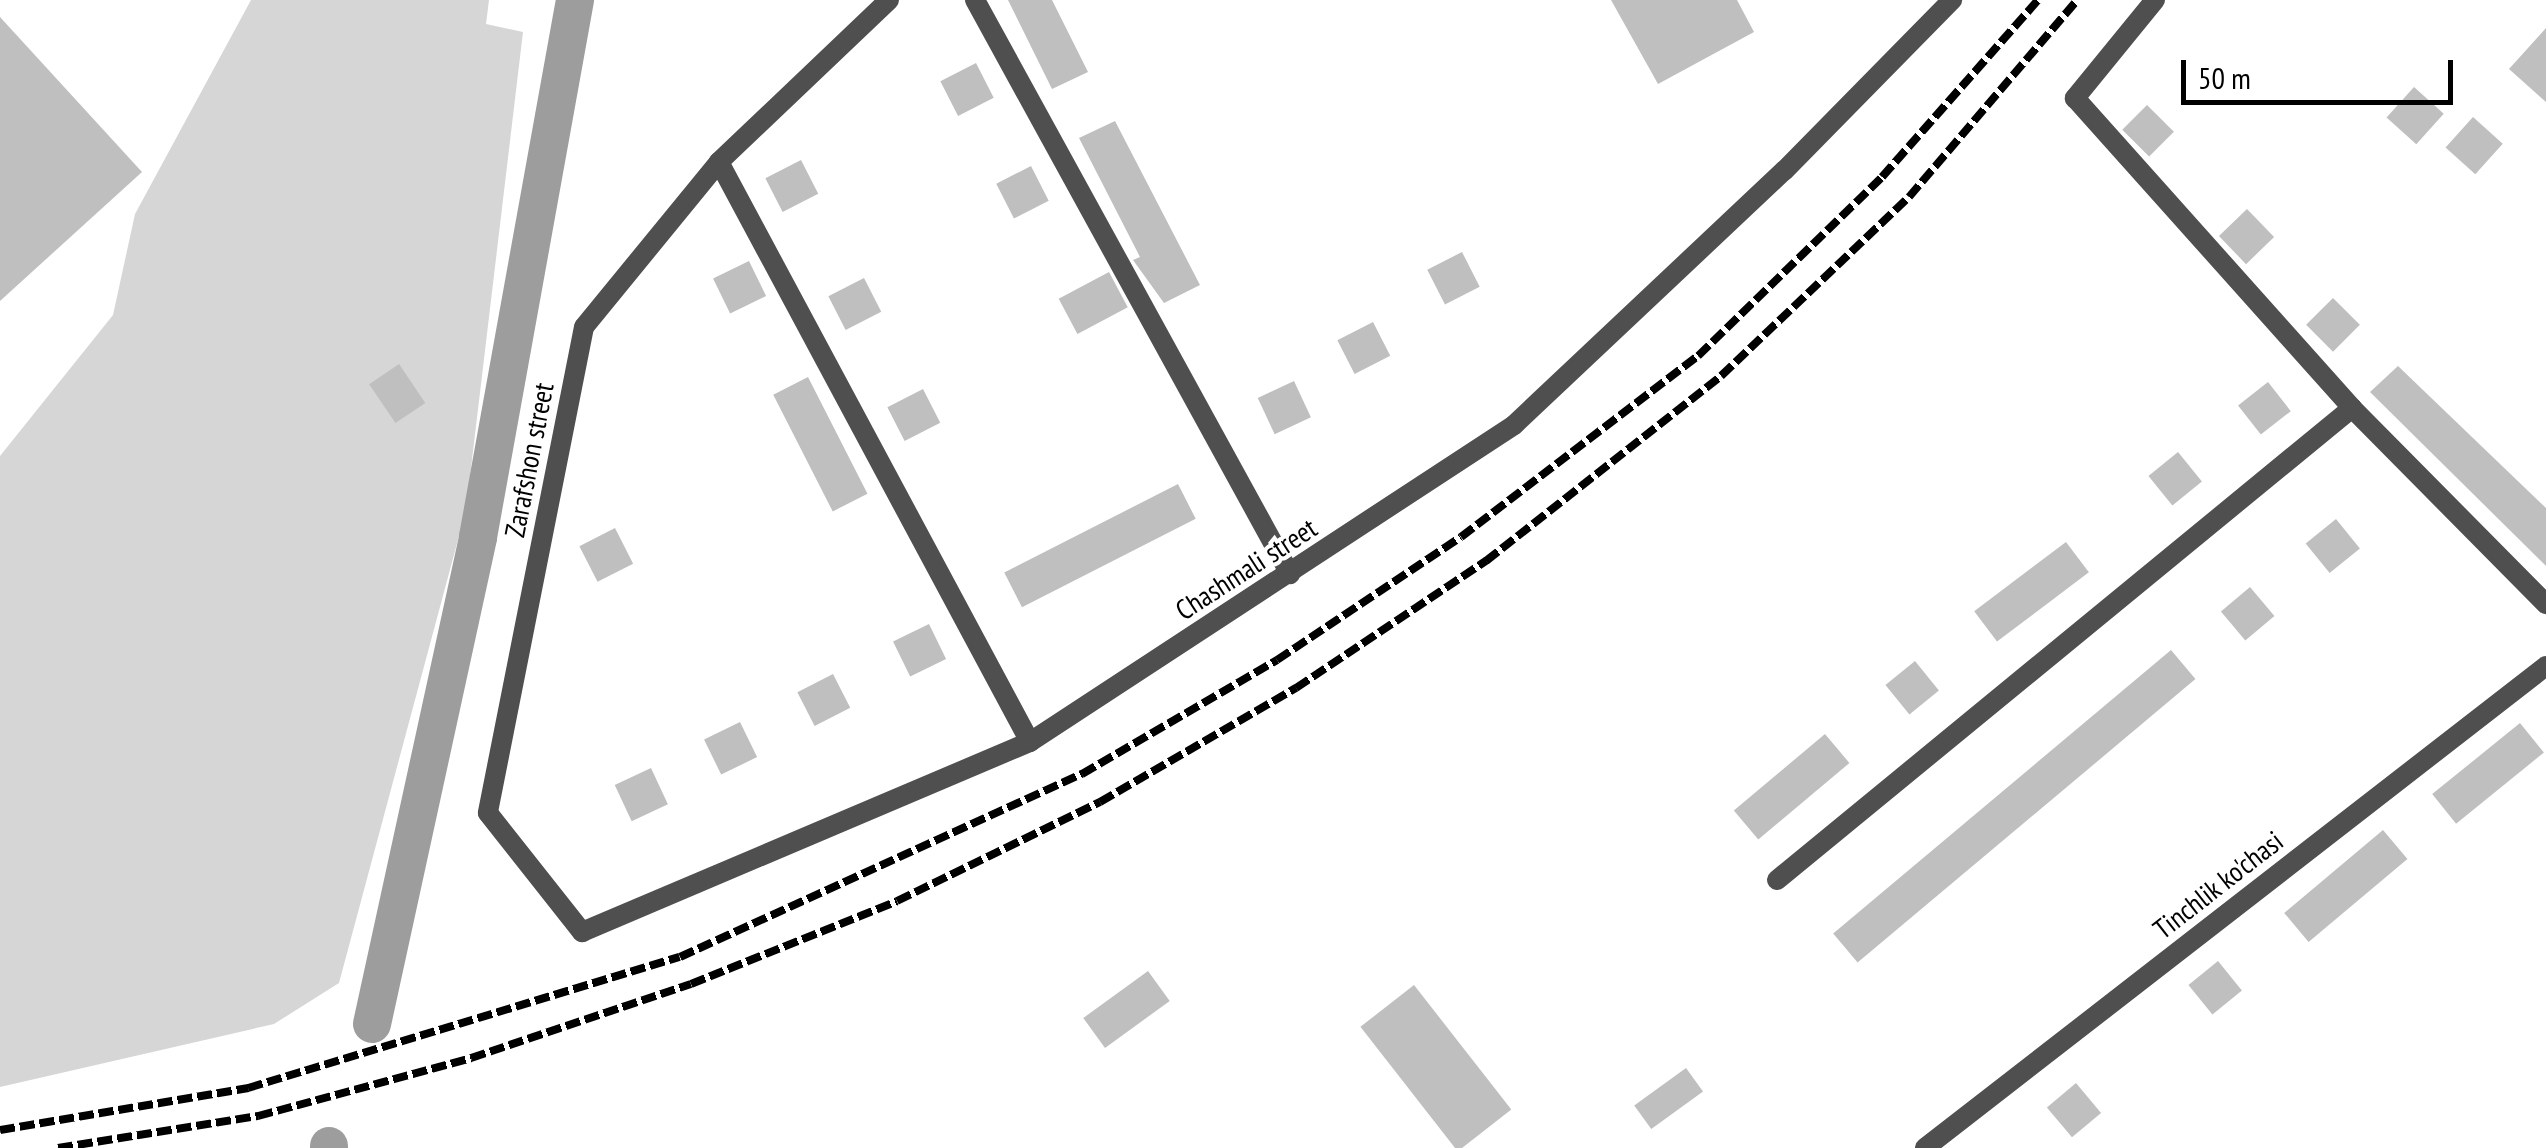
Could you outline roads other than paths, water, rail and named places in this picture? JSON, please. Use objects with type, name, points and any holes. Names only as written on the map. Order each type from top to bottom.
[{"type":"street","name":"Zarafshon street","points":[[488,813],[584,327],[719,162],[889,0]]},
{"type":"street","points":[[974,0],[1290,574]]},
{"type":"street","name":"Chashmali street","points":[[488,813],[582,932],[1030,742],[1514,425],[1784,171],[1952,0]]},
{"type":"street","points":[[2155,0],[2076,98],[2352,408],[2546,604]]},
{"type":"street","points":[[719,162],[1030,742]]},
{"type":"street","points":[[1777,880],[2352,408]]},
{"type":"street","name":"Tinchlik ko'chasi","points":[[1924,1148],[2546,666]]},
{"type":"waterway","points":[[372,1024],[478,537],[575,0]]},
{"type":"railway","points":[[0,1130],[248,1088],[680,957],[1082,774],[1277,660],[1461,537],[1698,356],[1882,177],[2038,0]]},
{"type":"railway","points":[[58,1148],[258,1116],[471,1058],[691,984],[897,901],[1100,802],[1296,688],[1486,561],[1721,376],[1909,197],[2077,0]]}]
